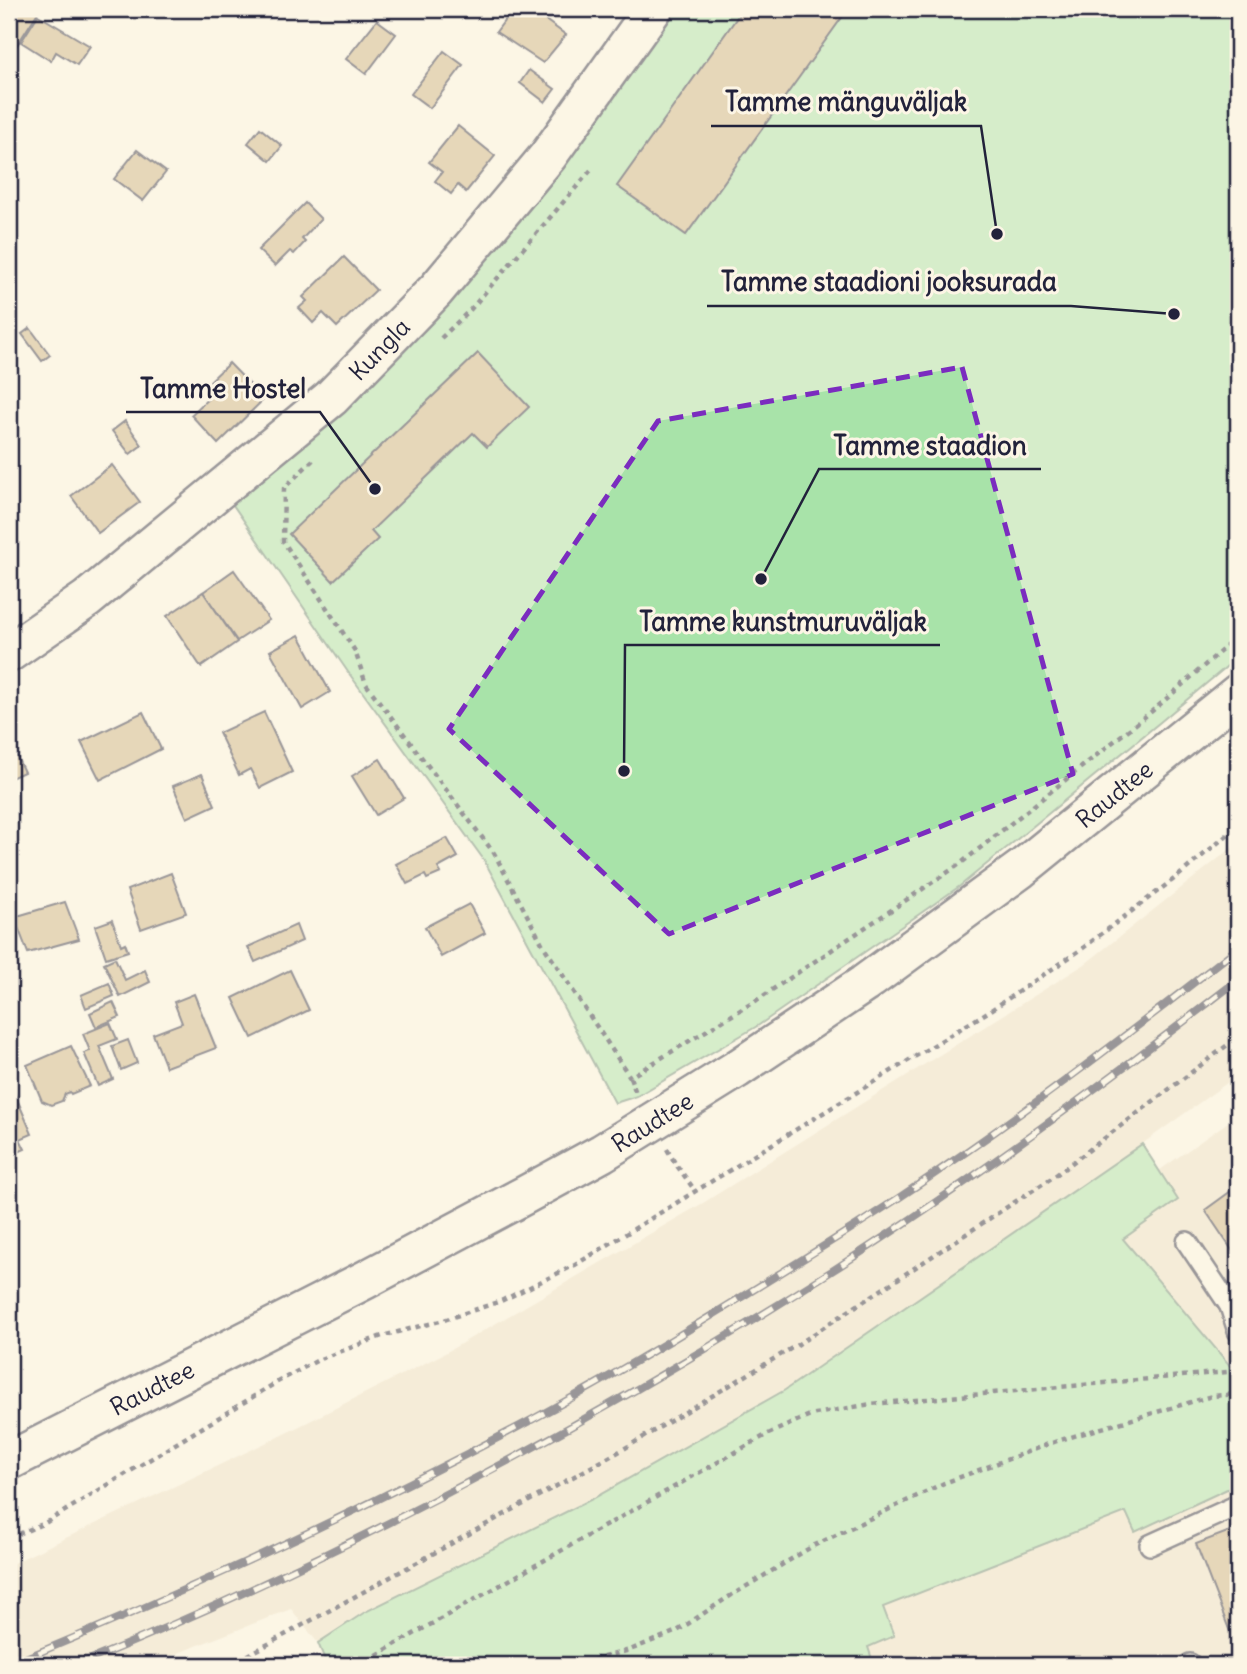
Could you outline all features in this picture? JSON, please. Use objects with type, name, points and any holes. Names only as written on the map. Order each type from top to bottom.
[{"type":"street","name":"Kungla","points":[[9,653],[87,599],[331,398],[436,290],[548,156],[644,12]]},
{"type":"street","name":"Raudtee","points":[[9,1461],[526,1195],[601,1153],[737,1069],[864,984],[1021,869],[1238,693]]},
{"type":"lane","points":[[1187,1241],[1234,1303],[1238,1331]]},
{"type":"lane","points":[[1150,1545],[1238,1505]]},
{"type":"path","points":[[441,338],[470,310],[593,169]]},
{"type":"path","points":[[314,460],[284,488],[283,541],[355,651],[366,684],[494,853],[543,945],[630,1077],[637,1096]]},
{"type":"path","points":[[630,1077],[757,1000],[960,864],[1157,707],[1238,636]]},
{"type":"path","points":[[9,1538],[45,1523],[279,1381],[320,1359],[382,1336],[444,1320],[500,1301],[575,1265],[991,1010],[1079,951],[1178,876],[1238,826]]},
{"type":"path","points":[[230,1665],[622,1450],[797,1345],[1056,1175],[1238,1037]]},
{"type":"path","points":[[359,1665],[766,1436],[810,1415],[871,1405],[1238,1371]]},
{"type":"path","points":[[574,1665],[630,1650],[677,1631],[813,1546],[944,1483],[1057,1441],[1212,1396],[1238,1394]]},
{"type":"highlighted area","points":[[962,367],[1073,774],[669,934],[449,729],[658,421]]},
{"type":"shaded area","points":[[1238,843],[1238,1075],[785,1390],[594,1498],[365,1612],[318,1643],[291,1609],[168,1657],[140,1665],[9,1665],[9,1565],[278,1437],[445,1353],[703,1203],[1085,964]]},
{"type":"shaded area","points":[[1238,1115],[1238,1354],[1227,1362],[1122,1238],[1178,1200],[1160,1170]]},
{"type":"shaded area","points":[[1238,1484],[1238,1665],[874,1665],[868,1647],[894,1636],[883,1607],[1127,1512],[1136,1532]]},
{"type":"green space","points":[[674,9],[1238,9],[1238,657],[960,886],[759,1025],[637,1096],[615,1103],[484,860],[348,672],[231,502],[616,89]]},
{"type":"green space","points":[[1142,1144],[1178,1200],[1123,1239],[1238,1377],[1238,1484],[1135,1532],[1126,1512],[883,1607],[894,1636],[868,1647],[874,1665],[327,1665],[318,1643],[365,1612],[594,1498],[785,1390]]},
{"type":"building","points":[[9,9],[40,9],[17,45],[9,39]]},
{"type":"building","points":[[513,9],[530,9],[566,35],[543,63],[496,32]]},
{"type":"building","points":[[743,9],[848,9],[686,235],[617,186]]},
{"type":"building","points":[[38,15],[90,46],[77,65],[56,52],[51,61],[21,42]]},
{"type":"building","points":[[377,20],[396,34],[366,74],[346,59]]},
{"type":"building","points":[[444,51],[463,65],[430,108],[411,94]]},
{"type":"building","points":[[529,70],[555,89],[545,102],[520,83]]},
{"type":"building","points":[[458,126],[495,156],[466,192],[458,185],[451,194],[435,181],[442,172],[429,162]]},
{"type":"building","points":[[260,128],[282,146],[270,161],[248,143]]},
{"type":"building","points":[[137,150],[166,172],[143,201],[114,179]]},
{"type":"building","points":[[305,203],[321,219],[302,239],[305,242],[294,254],[290,251],[275,266],[258,250]]},
{"type":"building","points":[[344,257],[376,290],[337,327],[323,313],[313,323],[299,308],[307,301],[303,297]]},
{"type":"building","points":[[30,328],[50,355],[42,361],[22,334]]},
{"type":"building","points":[[478,353],[529,407],[487,447],[473,433],[371,531],[378,539],[333,581],[289,534]]},
{"type":"building","points":[[229,363],[264,399],[218,444],[191,415],[218,389],[210,381]]},
{"type":"building","points":[[125,421],[142,445],[130,454],[112,431]]},
{"type":"building","points":[[112,465],[140,502],[98,533],[71,496]]},
{"type":"building","points":[[234,570],[269,620],[237,641],[203,592]]},
{"type":"building","points":[[203,592],[237,642],[201,667],[167,616]]},
{"type":"building","points":[[299,635],[330,692],[302,709],[270,651]]},
{"type":"building","points":[[143,712],[161,749],[100,780],[81,742]]},
{"type":"building","points":[[264,712],[292,772],[260,788],[250,769],[239,775],[219,733]]},
{"type":"building","points":[[9,740],[24,772],[9,779]]},
{"type":"building","points":[[380,759],[404,798],[376,815],[352,776]]},
{"type":"building","points":[[202,774],[215,805],[187,818],[173,786]]},
{"type":"building","points":[[447,838],[458,857],[438,868],[441,873],[427,879],[425,875],[407,884],[396,864]]},
{"type":"building","points":[[171,873],[186,913],[141,929],[127,890]]},
{"type":"building","points":[[65,902],[79,939],[28,953],[14,917]]},
{"type":"building","points":[[469,904],[485,933],[441,957],[425,927]]},
{"type":"building","points":[[112,920],[121,945],[125,943],[128,951],[106,958],[95,926]]},
{"type":"building","points":[[296,925],[302,941],[255,962],[248,947]]},
{"type":"building","points":[[115,958],[125,980],[145,970],[150,982],[120,997],[104,963]]},
{"type":"building","points":[[290,970],[309,1010],[252,1038],[233,998]]},
{"type":"building","points":[[109,983],[114,996],[86,1008],[81,995]]},
{"type":"building","points":[[194,994],[216,1048],[166,1067],[153,1034],[182,1023],[174,1002]]},
{"type":"building","points":[[113,1002],[120,1017],[96,1027],[90,1013]]},
{"type":"building","points":[[110,1023],[117,1039],[99,1046],[113,1079],[98,1086],[84,1053],[90,1051],[83,1034]]},
{"type":"building","points":[[128,1040],[137,1063],[121,1070],[112,1046]]},
{"type":"building","points":[[71,1046],[90,1086],[65,1094],[62,1101],[51,1105],[42,1101],[27,1065]]},
{"type":"building","points":[[14,1092],[32,1134],[20,1139],[25,1149],[9,1156],[9,1093]]},
{"type":"building","points":[[1238,1186],[1238,1259],[1205,1210]]},
{"type":"building","points":[[1238,1528],[1238,1649],[1237,1650],[1196,1544]]},
{"type":"railway","points":[[9,1665],[209,1579],[341,1517],[471,1452],[632,1364],[876,1213],[941,1169],[1070,1077],[1238,948]]},
{"type":"railway","points":[[77,1665],[273,1579],[369,1533],[652,1381],[835,1269],[938,1200],[1090,1092],[1238,980]]},
{"type":"place","name":"Tamme mänguväljak","points":[[997,234]]},
{"type":"place","name":"Tamme staadioni jooksurada","points":[[1174,314]]},
{"type":"place","name":"Tamme Hostel","points":[[375,489]]},
{"type":"place","name":"Tamme staadion","points":[[761,579]]},
{"type":"place","name":"Tamme kunstmuruväljak","points":[[624,771]]}]
